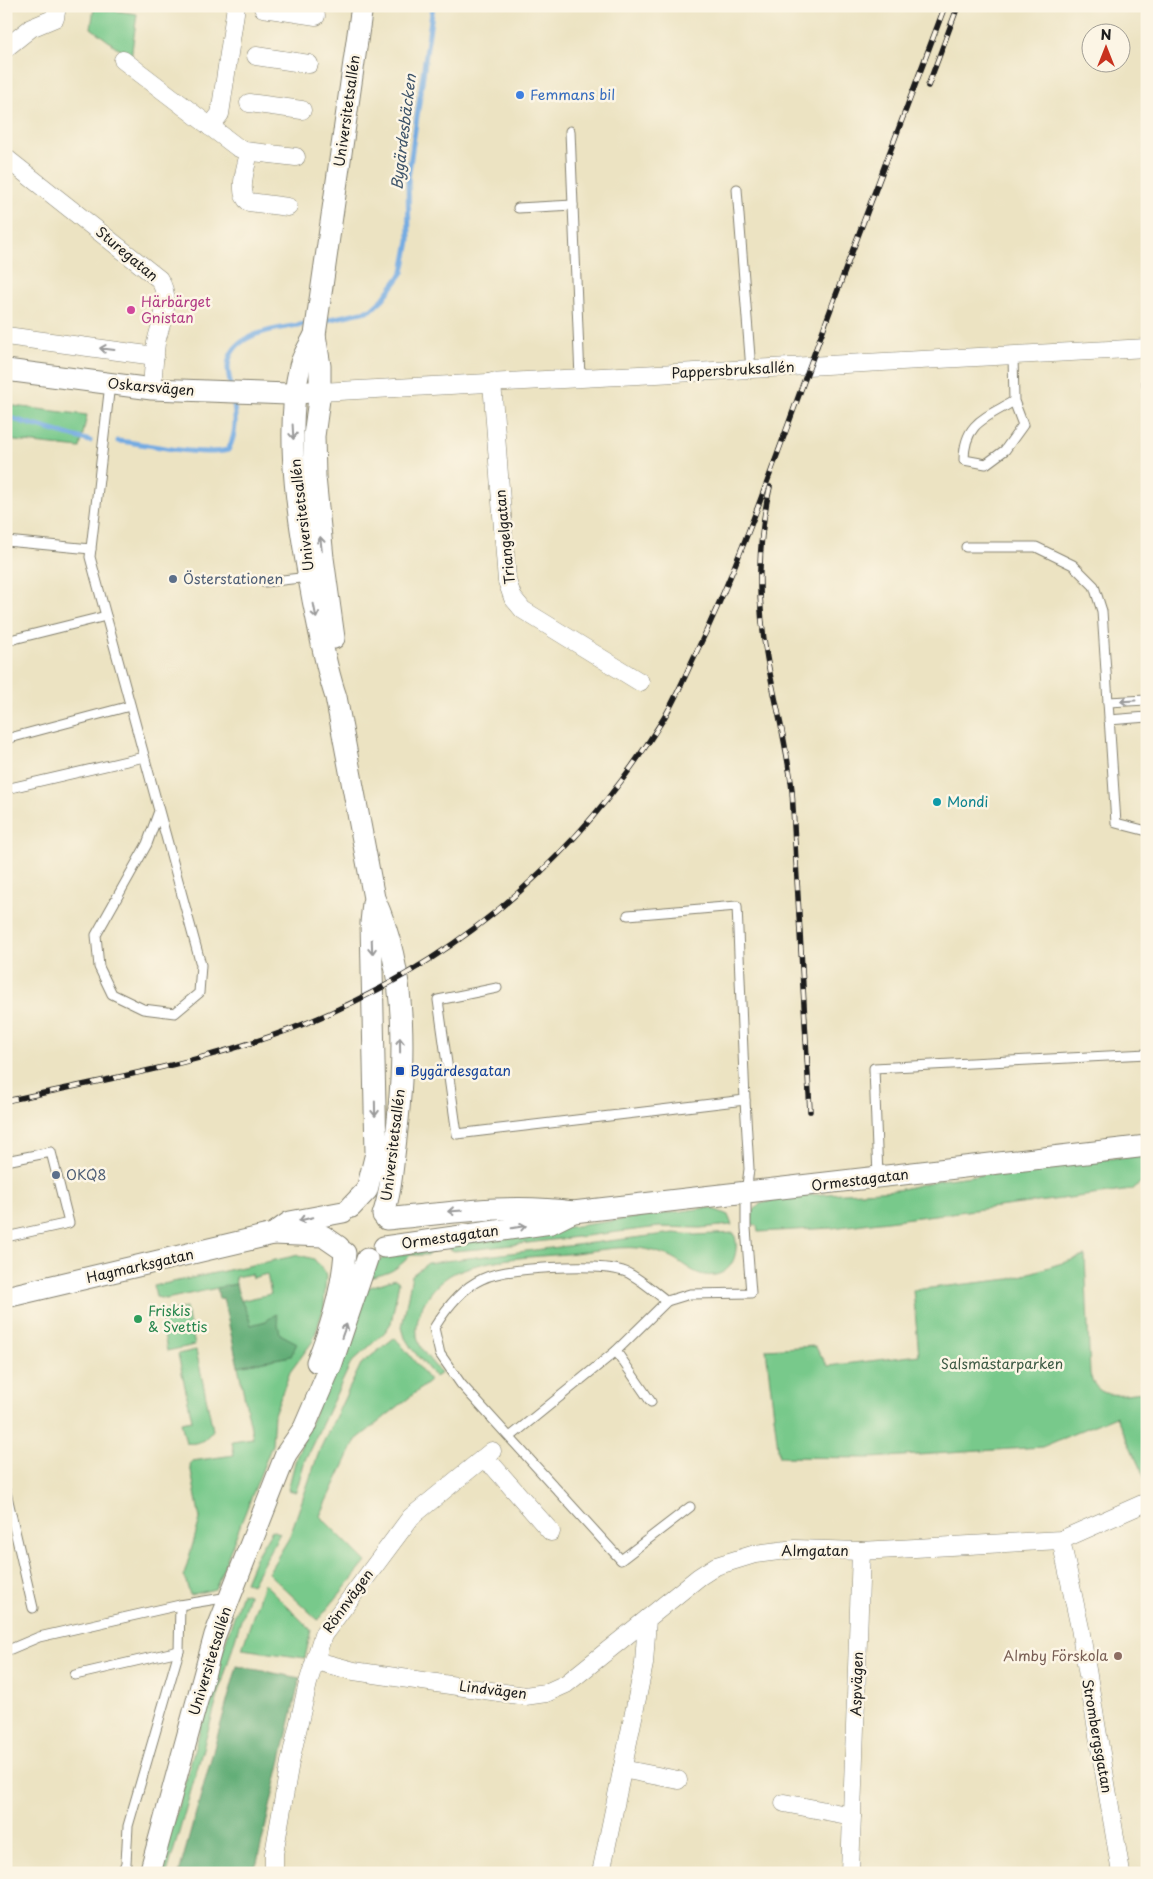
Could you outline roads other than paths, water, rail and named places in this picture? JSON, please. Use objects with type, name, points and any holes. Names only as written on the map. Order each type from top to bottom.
[{"type":"street","points":[[6,48],[31,28],[55,18],[57,6]]},
{"type":"street","points":[[210,127],[220,114],[236,6]]},
{"type":"street","name":"Universitetsallén","points":[[336,696],[339,668],[323,558],[315,477],[314,436],[320,392],[320,366],[315,335],[362,6]]},
{"type":"street","points":[[263,8],[316,16]]},
{"type":"street","points":[[256,56],[309,64]]},
{"type":"street","points":[[123,60],[237,147],[249,152],[296,157]]},
{"type":"street","points":[[249,103],[302,110]]},
{"type":"street","points":[[249,152],[242,192],[245,199],[249,202],[288,207]]},
{"type":"street","name":"Sturegatan","points":[[6,158],[159,279],[166,289],[166,300],[155,356],[152,389]]},
{"type":"street","name":"Universitetsallén","points":[[315,335],[301,364],[296,393],[293,422],[296,486],[309,577],[327,672],[336,696],[374,898],[385,922],[398,978],[401,1085],[390,1190],[384,1217]]},
{"type":"street","points":[[6,336],[155,356]]},
{"type":"street","name":"Pappersbruksallén","points":[[320,392],[1146,348]]},
{"type":"street","name":"Oskarsvägen","points":[[6,370],[152,389],[220,393],[320,392]]},
{"type":"street","name":"Triangelgatan","points":[[492,382],[506,581],[513,598],[523,610],[640,682]]},
{"type":"street","name":"Universitetsallén","points":[[347,1210],[368,1190],[376,1154],[371,923],[374,898]]},
{"type":"street","name":"Ormestagatan","points":[[384,1217],[447,1211],[538,1207],[573,1212],[746,1194],[1147,1146]]},
{"type":"street","points":[[358,1205],[372,1206],[384,1217],[389,1233],[376,1253],[356,1258],[342,1250],[335,1229],[347,1210],[358,1205]]},
{"type":"street","name":"Hagmarksgatan","points":[[273,1234],[290,1222],[347,1210]]},
{"type":"street","name":"Ormestagatan","points":[[376,1253],[551,1223],[573,1212]]},
{"type":"street","name":"Hagmarksgatan","points":[[6,1296],[273,1234],[323,1236],[342,1250]]},
{"type":"street","name":"Universitetsallén","points":[[150,1873],[215,1635],[286,1454],[291,1425],[324,1344],[343,1276],[342,1250]]},
{"type":"street","name":"Universitetsallén","points":[[286,1454],[304,1428],[376,1253]]},
{"type":"street","name":"Rönnvägen","points":[[274,1873],[274,1854],[290,1762],[308,1682],[316,1661],[322,1635],[411,1517],[487,1455],[494,1467],[551,1532]]},
{"type":"street","name":"Almgatan","points":[[647,1619],[699,1576],[733,1560],[755,1554],[795,1549],[861,1550],[1061,1540],[1147,1502]]},
{"type":"street","name":"Strombergsgatan","points":[[1061,1540],[1080,1628],[1121,1873]]},
{"type":"street","name":"Aspvägen","points":[[850,1873],[861,1550]]},
{"type":"street","points":[[601,1873],[644,1664],[647,1619]]},
{"type":"street","name":"Lindvägen","points":[[316,1661],[354,1671],[515,1694],[546,1694],[566,1684],[647,1619]]},
{"type":"street","points":[[622,1769],[678,1780]]},
{"type":"street","points":[[784,1802],[852,1816]]},
{"type":"lane","points":[[570,131],[580,378]]},
{"type":"lane","points":[[737,189],[751,370]]},
{"type":"lane","points":[[518,208],[573,205]]},
{"type":"lane","points":[[1146,348],[1147,386]]},
{"type":"lane","points":[[1013,356],[1014,401],[1024,426],[1005,450],[986,464],[964,460],[964,444],[977,423],[1014,401]]},
{"type":"lane","points":[[110,384],[90,558],[130,706],[159,811],[201,965],[199,993],[175,1013],[143,1009],[112,994],[99,967],[96,935],[147,844],[159,811]]},
{"type":"lane","points":[[6,541],[91,549]]},
{"type":"lane","points":[[966,547],[1036,547],[1073,565],[1094,586],[1102,611],[1116,823],[1147,830]]},
{"type":"lane","points":[[265,582],[309,577]]},
{"type":"lane","points":[[6,641],[106,616]]},
{"type":"lane","points":[[1108,702],[1147,700]]},
{"type":"lane","points":[[6,739],[130,706]]},
{"type":"lane","points":[[1109,720],[1147,717]]},
{"type":"lane","points":[[6,789],[144,757]]},
{"type":"lane","points":[[510,1437],[616,1351],[667,1301],[690,1294],[751,1293],[746,1194],[749,1169],[737,906],[628,915]]},
{"type":"lane","points":[[497,988],[438,1000],[457,1134],[745,1100]]},
{"type":"lane","points":[[878,1177],[874,1068],[1147,1054]]},
{"type":"lane","points":[[6,1161],[51,1152],[69,1223],[6,1237]]},
{"type":"lane","points":[[667,1301],[624,1271],[586,1266],[522,1270],[482,1279],[448,1305],[434,1328],[440,1354],[461,1384],[621,1560],[690,1507]]},
{"type":"lane","points":[[616,1351],[652,1402]]},
{"type":"lane","points":[[6,1492],[33,1608]]},
{"type":"lane","points":[[6,1651],[39,1638],[180,1605],[230,1596]]},
{"type":"lane","points":[[122,1873],[126,1864],[128,1826],[179,1651],[180,1605]]},
{"type":"lane","points":[[75,1675],[179,1651]]},
{"type":"waterway","name":"Bygärdesbäcken","points":[[322,321],[371,310],[383,299],[403,272],[409,241],[408,178],[433,6]]},
{"type":"waterway","name":"Bygärdesbäcken","points":[[231,387],[228,367],[231,355],[238,345],[260,333],[311,323]]},
{"type":"waterway","name":"Bygärdesbäcken","points":[[118,441],[189,451],[216,452],[228,450],[235,425],[233,398]]},
{"type":"waterway","name":"Bygärdesbäcken","points":[[6,417],[90,441]]},
{"type":"railway","points":[[6,1101],[130,1075],[251,1043],[330,1013],[382,988],[430,959],[476,927],[520,891],[560,853],[597,811],[632,766],[664,718],[712,620],[756,511],[945,6]]},
{"type":"railway","points":[[928,86],[958,6]]},
{"type":"railway","points":[[770,487],[761,551],[761,616],[792,790],[810,1111]]},
{"type":"place","name":"Femmans bil","points":[[520,95]]},
{"type":"place","name":"Härbärget Gnistan","points":[[131,310]]},
{"type":"place","name":"Österstationen","points":[[173,579]]},
{"type":"place","name":"Mondi","points":[[937,802]]},
{"type":"place","name":"Bygärdesgatan","points":[[400,1071]]},
{"type":"place","name":"OKQ8","points":[[56,1175]]},
{"type":"place","name":"Friskis & Svettis","points":[[138,1319]]},
{"type":"place","name":"Almby Förskola","points":[[1118,1656]]},
{"type":"park label","name":"Salsmästarparken","points":[[1002,1364]]}]
